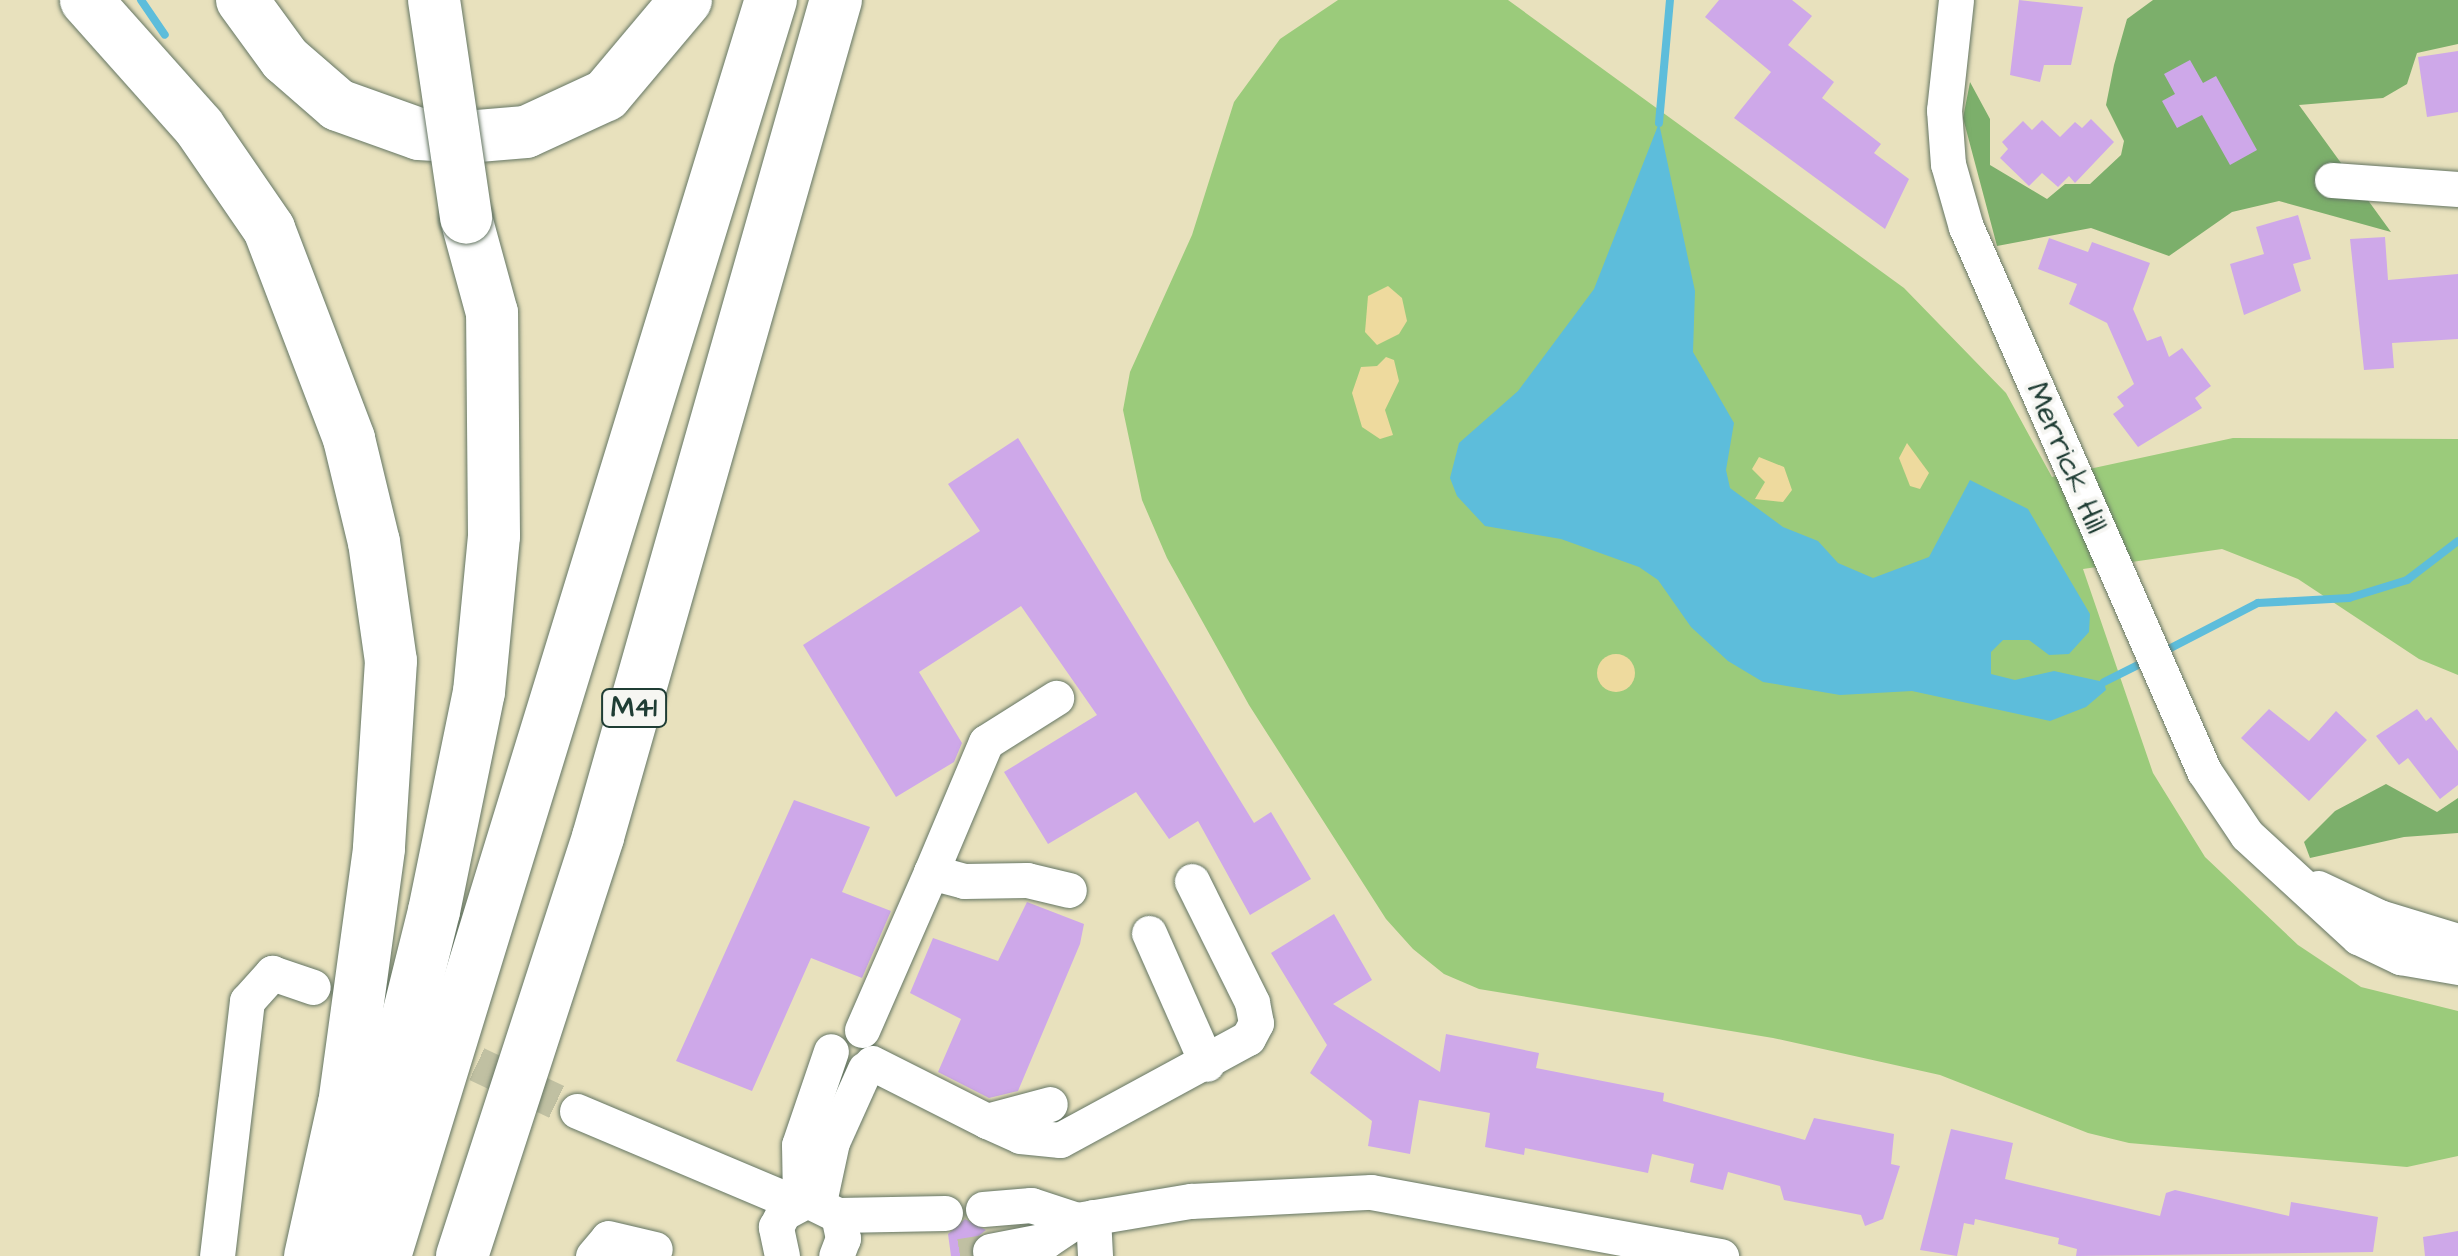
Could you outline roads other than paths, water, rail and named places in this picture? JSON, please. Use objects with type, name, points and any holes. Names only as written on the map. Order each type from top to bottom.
[{"type":"highway","points":[[86,0],[199,127],[269,228],[349,439],[374,542],[390,661],[380,849],[344,1103],[310,1256]]},
{"type":"highway","points":[[242,0],[285,59],[338,105],[418,134],[466,136],[526,132],[606,95],[640,62],[686,0]]},
{"type":"highway","points":[[348,1256],[434,911],[479,692],[494,536],[492,313],[466,218],[434,0]]},
{"type":"highway","name":"M41","points":[[385,1256],[770,0]]},
{"type":"highway","name":"M41","points":[[462,1256],[598,837],[836,0]]},
{"type":"highway","points":[[792,156],[826,95],[862,0]]},
{"type":"street","name":"Merrick Hill","points":[[1956,0],[1944,110],[1948,164],[1966,227],[2137,623],[2225,805],[2358,938],[2400,957],[2458,967]]},
{"type":"street","points":[[2332,180],[2458,189]]},
{"type":"street","points":[[802,1217],[931,872],[986,742],[1056,698]]},
{"type":"street","points":[[931,872],[964,882],[1027,880],[1069,890]]},
{"type":"street","name":"Merrick Hill","points":[[2294,876],[2379,916],[2458,941]]},
{"type":"street","points":[[802,1217],[799,1145],[841,1032],[866,1054],[987,1121],[1020,1136],[1060,1140],[1208,1064],[1248,1038],[1256,1014],[1192,881]]},
{"type":"street","points":[[1149,932],[1208,1064]]},
{"type":"street","points":[[216,1256],[247,1001],[272,973],[313,987]]},
{"type":"street","points":[[987,1121],[1050,1104]]},
{"type":"street","points":[[578,1112],[708,1170],[844,1238],[836,1256]]},
{"type":"street","points":[[990,1251],[1047,1240],[1085,1219],[1246,1194],[1371,1192],[1721,1256]]},
{"type":"street","points":[[983,1209],[1031,1205],[1085,1219]]},
{"type":"street","points":[[802,1217],[946,1213]]},
{"type":"street","points":[[1085,1219],[1095,1256]]},
{"type":"street","points":[[593,1256],[608,1238],[655,1249]]},
{"type":"water","points":[[1659,123],[1695,291],[1693,352],[1734,423],[1726,470],[1730,488],[1783,527],[1818,541],[1838,563],[1873,578],[1929,557],[1970,480],[2028,509],[2090,614],[2089,632],[2069,654],[2049,655],[2029,640],[2003,640],[1991,652],[1991,674],[2015,680],[2054,671],[2104,682],[2106,690],[2086,707],[2050,721],[1912,691],[1840,695],[1763,682],[1728,661],[1691,627],[1658,580],[1639,567],[1561,539],[1485,526],[1457,496],[1450,478],[1459,443],[1518,391],[1594,289]]},
{"type":"waterway","points":[[141,0],[165,35]]},
{"type":"waterway","points":[[1659,123],[1670,0]]},
{"type":"waterway","points":[[2161,653],[2258,603],[2349,598],[2407,580],[2458,541]]},
{"type":"waterway","points":[[2104,682],[2144,662]]},
{"type":"tunnel","points":[[429,1041],[577,1111]]},
{"type":"tunnel","points":[[960,1256],[990,1251]]}]
